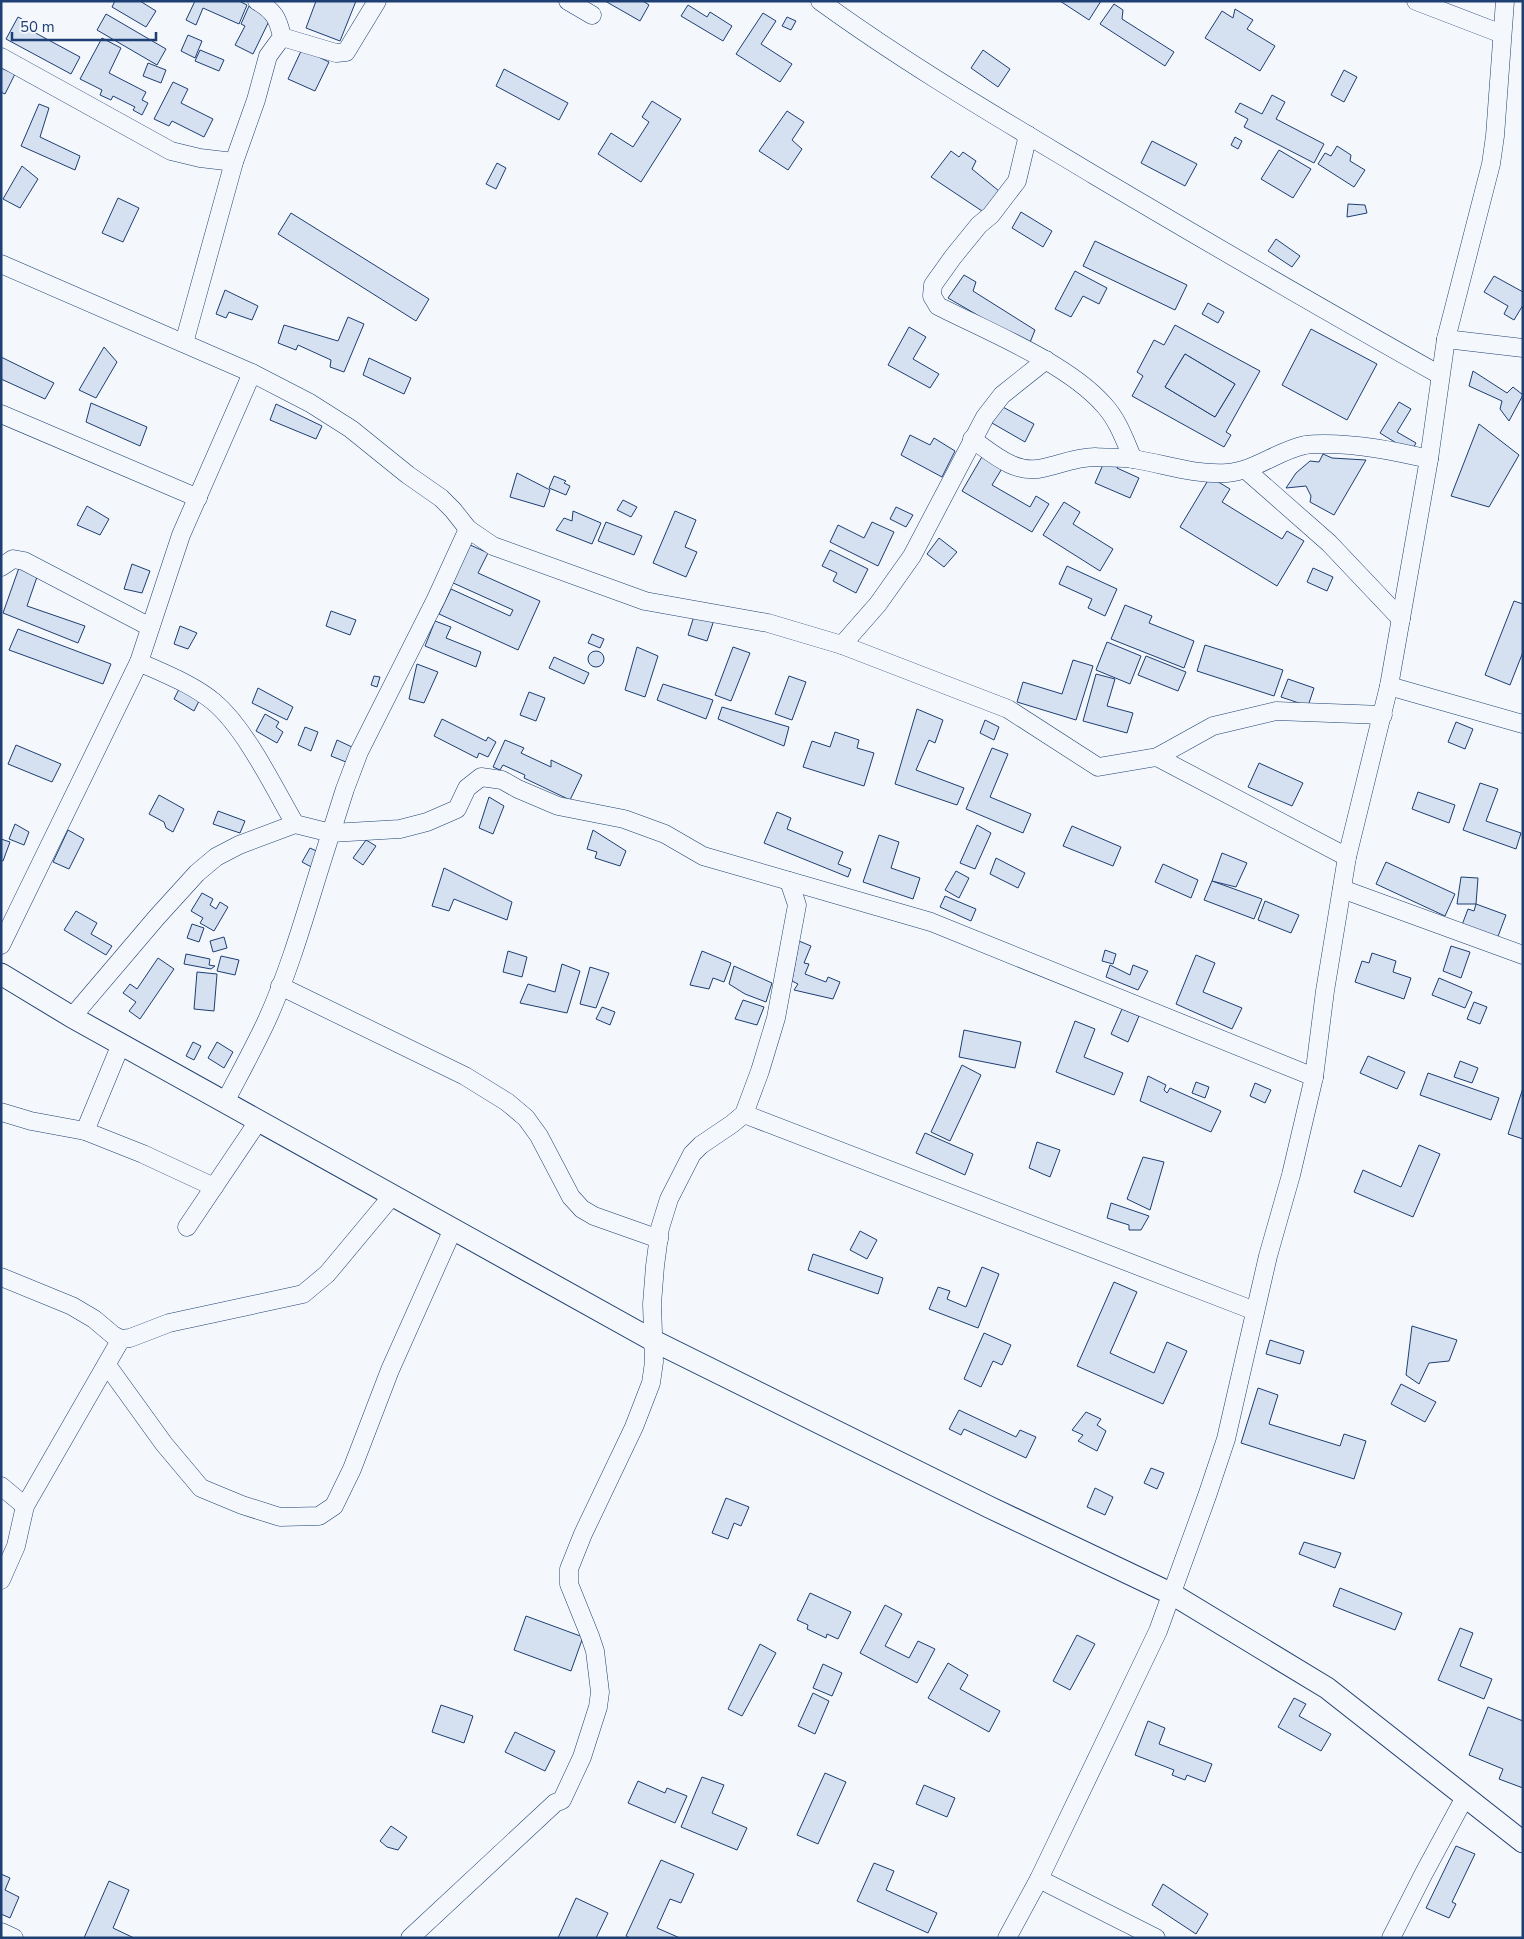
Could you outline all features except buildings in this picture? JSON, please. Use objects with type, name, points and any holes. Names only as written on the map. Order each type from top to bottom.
[{"type":"street","points":[[184,343],[234,162],[256,100],[268,56],[282,37],[278,20],[266,7],[257,1]]},
{"type":"street","points":[[282,37],[336,53],[346,52],[377,1]]},
{"type":"street","points":[[568,1],[592,16]]},
{"type":"street","points":[[820,1],[917,68],[1248,266],[1440,376]]},
{"type":"street","points":[[1416,1],[1502,34]]},
{"type":"street","points":[[1007,1938],[1039,1879],[1158,1631],[1226,1439],[1255,1311],[1291,1175],[1314,1076],[1325,991],[1347,857],[1389,686],[1429,459],[1446,339],[1491,164],[1496,136],[1505,1]]},
{"type":"street","points":[[1,57],[171,151],[200,158],[234,162]]},
{"type":"street","points":[[1028,135],[1017,181],[991,215],[979,225],[933,284],[932,296],[938,306],[1046,360],[1086,388],[1105,406],[1116,422],[1133,459]]},
{"type":"street","points":[[1,264],[252,373],[310,403],[351,429],[440,498],[453,510],[468,529],[493,546],[645,601],[768,623],[842,645],[1008,709],[1098,767],[1157,757],[1213,726],[1276,711],[1383,715]]},
{"type":"street","points":[[1446,339],[1523,348]]},
{"type":"street","points":[[842,645],[878,604],[912,556],[985,417],[1002,396],[1046,360]]},
{"type":"street","points":[[1,945],[139,662],[181,535],[252,373]]},
{"type":"street","points":[[1,414],[198,498]]},
{"type":"street","points":[[972,439],[1001,459],[1021,469],[1043,468],[1085,458],[1133,459],[1178,469],[1208,473],[1246,470],[1280,453],[1306,445],[1364,446],[1429,459]]},
{"type":"street","points":[[1246,470],[1329,543],[1400,619]]},
{"type":"street","points":[[225,1102],[267,1020],[300,934],[345,788],[359,752],[436,599],[468,529]]},
{"type":"street","points":[[1,567],[13,560],[24,561],[150,627]]},
{"type":"street","points":[[139,662],[186,683],[214,702],[234,725],[252,751],[295,824]]},
{"type":"street","points":[[1389,686],[1523,724]]},
{"type":"street","points":[[1157,757],[1347,857]]},
{"type":"street","points":[[72,1017],[115,964],[198,872],[216,857],[239,845],[295,824],[331,833],[400,829],[427,822],[457,809],[467,788],[481,777],[502,780],[558,806],[624,819],[665,834],[703,856],[931,922],[1314,1076]]},
{"type":"street","points":[[410,1938],[555,1803],[562,1800],[582,1757],[598,1707],[600,1692],[595,1651],[571,1592],[568,1575],[583,1534],[634,1428],[650,1383],[654,1362],[652,1304],[660,1228],[669,1199],[692,1154],[701,1145],[744,1114],[760,1071],[776,1018],[797,905],[788,881]]},
{"type":"street","points":[[1342,889],[1523,955]]},
{"type":"street","points":[[1,974],[72,1017],[654,1340],[989,1506],[1172,1594],[1327,1688],[1523,1842]]},
{"type":"street","points":[[280,986],[464,1076],[507,1102],[526,1118],[539,1136],[571,1197],[582,1209],[594,1216],[659,1239]]},
{"type":"street","points":[[84,1131],[121,1044]]},
{"type":"street","points":[[1,1112],[31,1121],[84,1131],[143,1154],[214,1187]]},
{"type":"street","points":[[744,1114],[1255,1311]]},
{"type":"street","points":[[187,1227],[259,1120]]},
{"type":"street","points":[[1,1277],[72,1306],[94,1319],[113,1336],[121,1339],[143,1334],[169,1322],[303,1294],[327,1274],[392,1196]]},
{"type":"street","points":[[107,1365],[164,1444],[202,1488],[242,1505],[280,1517],[319,1516],[334,1506],[352,1469],[390,1370],[453,1229]]},
{"type":"street","points":[[1,1580],[16,1546],[26,1506],[121,1339]]},
{"type":"street","points":[[1,1486],[26,1506]]},
{"type":"street","points":[[1391,1938],[1465,1796]]},
{"type":"street","points":[[1039,1879],[1156,1938]]},
{"type":"street","points":[[1,1932],[14,1938]]}]
